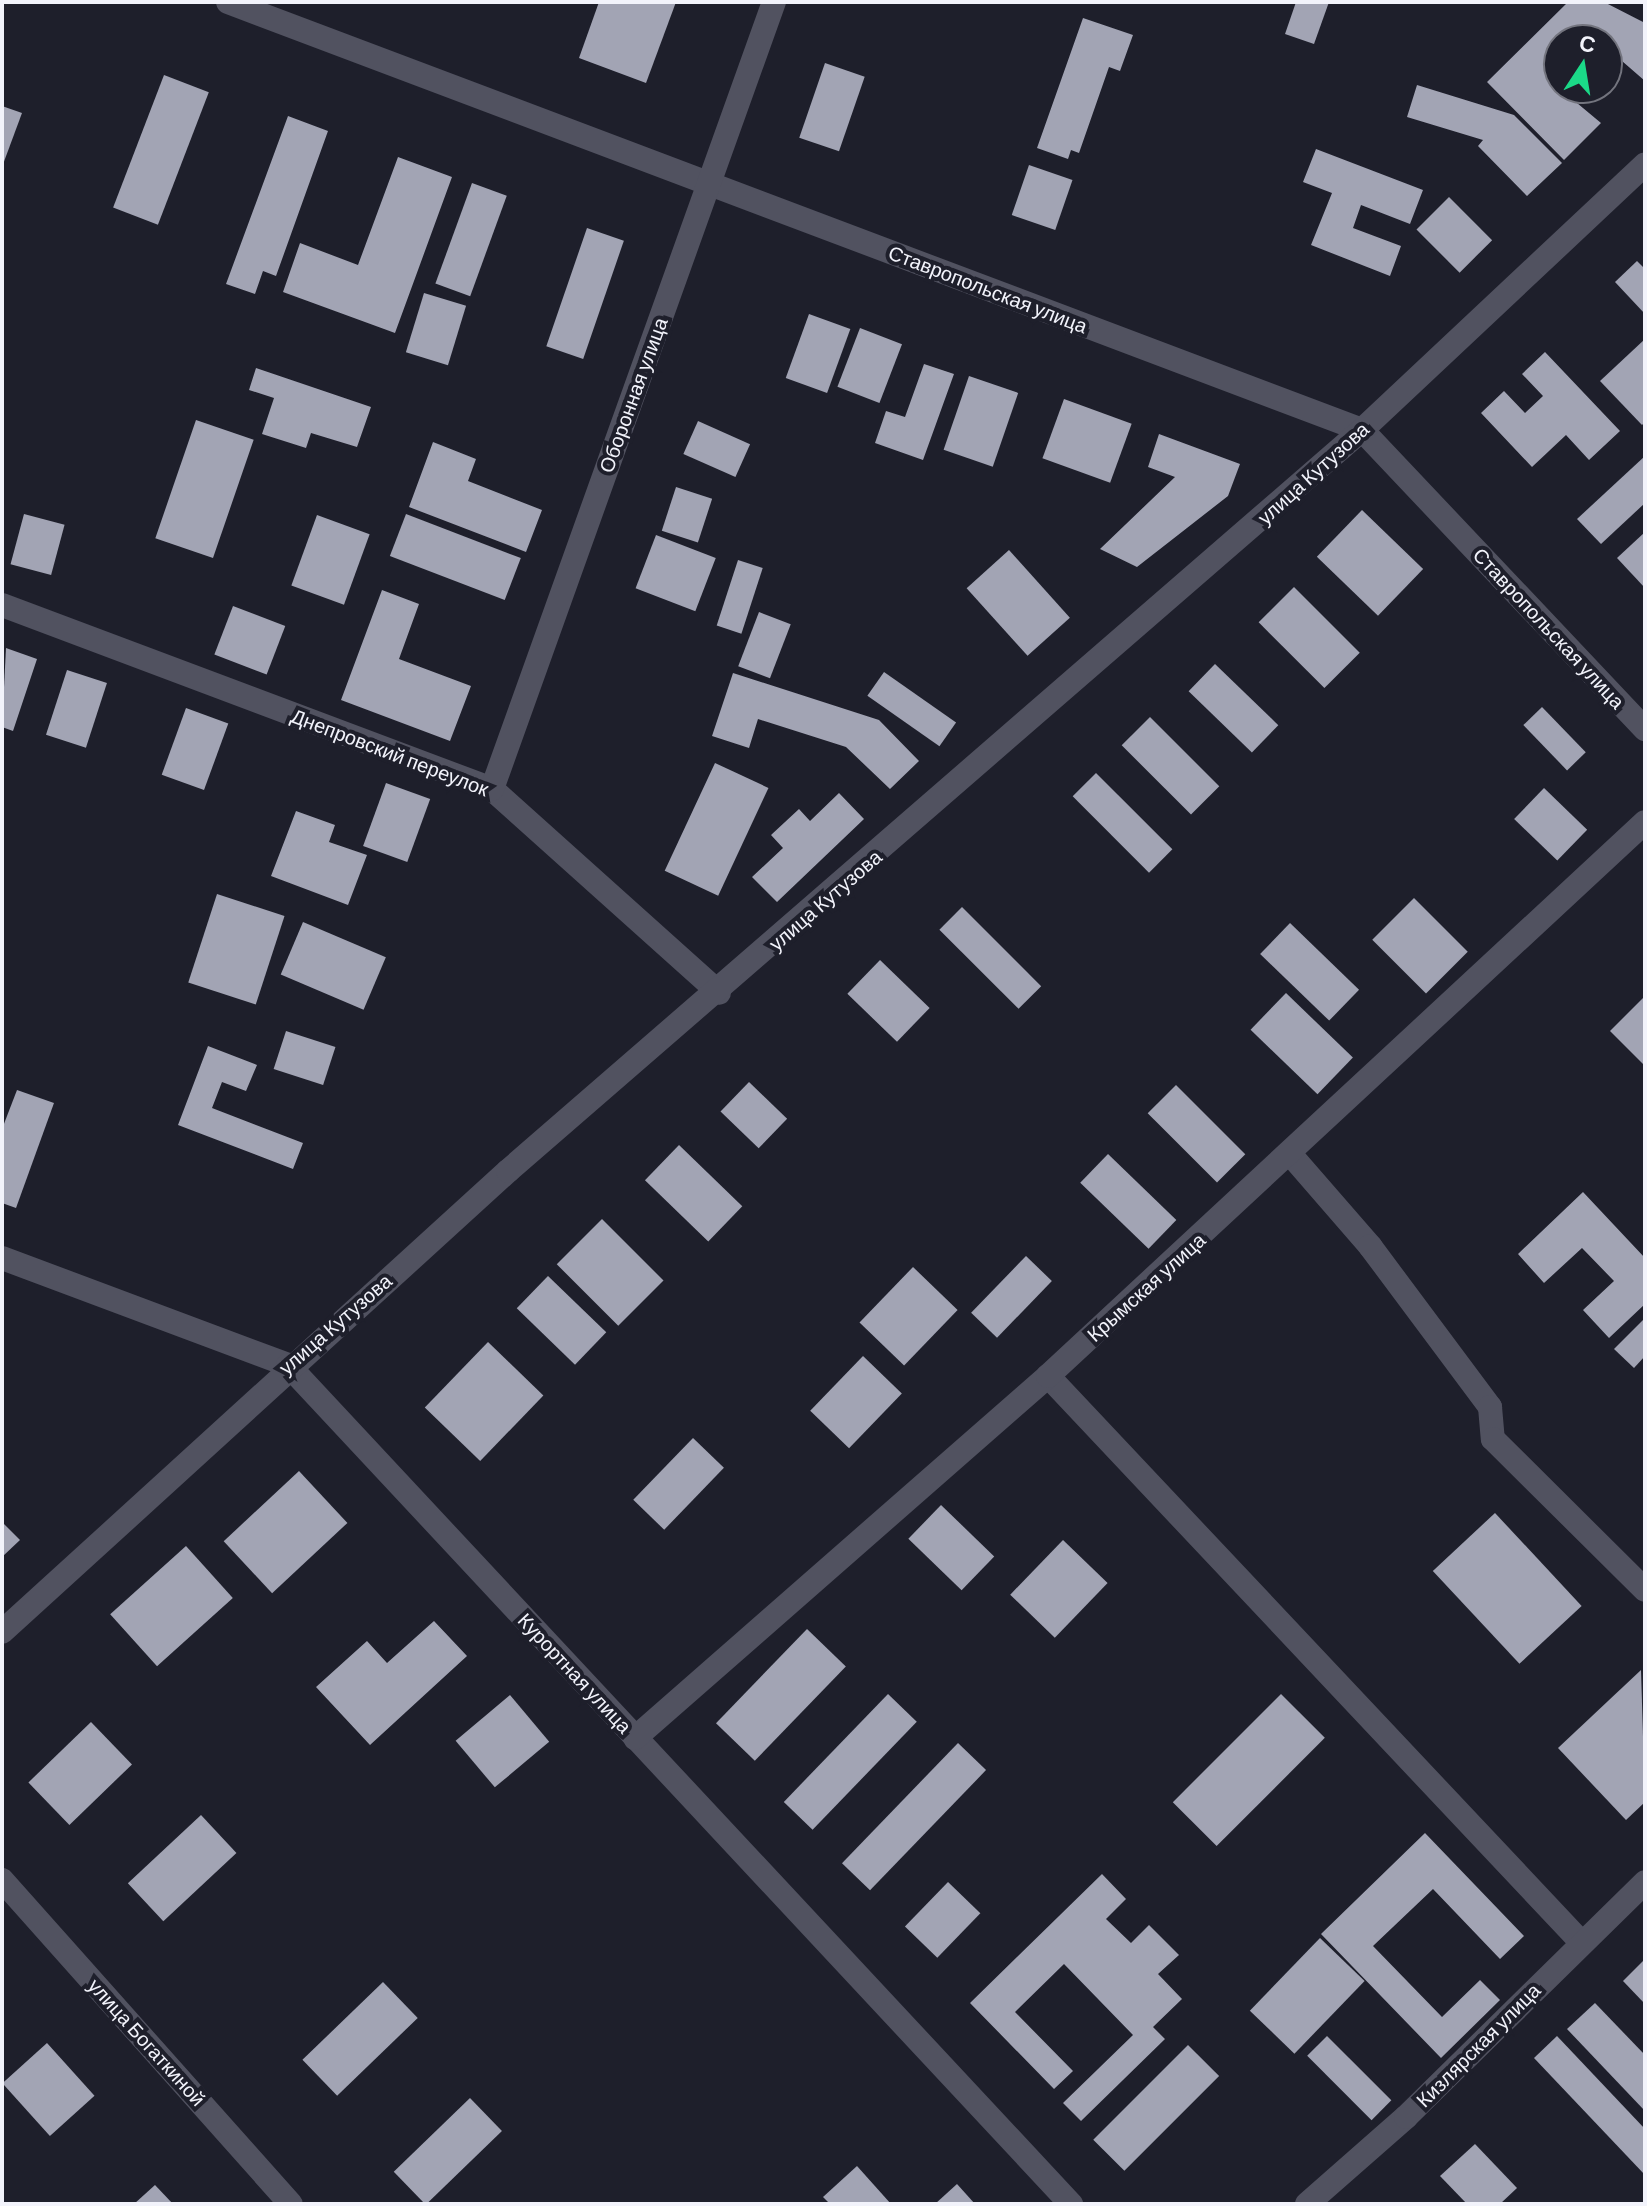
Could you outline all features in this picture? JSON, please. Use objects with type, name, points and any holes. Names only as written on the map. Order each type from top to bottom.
[{"type":"street","name":"Ставропольская улица","points":[[228,2],[1362,430],[1645,729]]},
{"type":"street","name":"Оборонная улица","points":[[492,789],[774,2]]},
{"type":"street","name":"улица Кутузова","points":[[2,1632],[288,1365],[719,993],[1362,430],[1645,164]]},
{"type":"street","name":"Днепровский переулок","points":[[2,605],[492,789],[719,993]]},
{"type":"street","name":"Крымская улица","points":[[635,1738],[1048,1376],[1291,1155],[1645,822]]},
{"type":"street","points":[[1291,1155],[1370,1246],[1490,1407],[1493,1439],[1645,1590]]},
{"type":"street","name":"Курортная улица","points":[[2,1258],[288,1365],[1071,2204]]},
{"type":"street","points":[[1048,1376],[1582,1943]]},
{"type":"street","name":"улица Богаткиной","points":[[2,1880],[291,2204]]},
{"type":"street","name":"Кизлярская улица","points":[[1307,2204],[1406,2117],[1645,1882]]},
{"type":"building","points":[[599,2],[676,2],[646,83],[579,58]]},
{"type":"building","points":[[1296,2],[1329,2],[1314,44],[1285,34]]},
{"type":"building","points":[[1568,2],[1604,2],[1645,23],[1645,81],[1623,62],[1623,24],[1546,24]]},
{"type":"building","points":[[1083,18],[1133,35],[1120,71],[1109,67],[1079,153],[1071,150],[1068,159],[1037,148]]},
{"type":"building","points":[[1543,27],[1543,104],[1578,104],[1601,123],[1564,160],[1487,82]]},
{"type":"building","points":[[825,63],[865,77],[839,151],[799,138]]},
{"type":"building","points":[[164,75],[209,92],[158,225],[113,208]]},
{"type":"building","points":[[1417,85],[1514,115],[1562,163],[1527,196],[1478,146],[1483,140],[1407,117]]},
{"type":"building","points":[[2,106],[22,113],[2,167]]},
{"type":"building","points":[[288,116],[328,131],[276,276],[263,271],[255,294],[226,284]]},
{"type":"building","points":[[1316,149],[1423,190],[1410,224],[1361,205],[1353,228],[1401,246],[1390,276],[1311,245],[1332,193],[1303,182]]},
{"type":"building","points":[[398,157],[452,177],[395,333],[283,292],[300,243],[358,265]]},
{"type":"building","points":[[1029,165],[1072,180],[1055,230],[1012,215]]},
{"type":"building","points":[[472,183],[507,196],[470,296],[435,284]]},
{"type":"building","points":[[1449,197],[1492,240],[1460,273],[1416,230]]},
{"type":"building","points":[[587,228],[624,241],[583,359],[546,346]]},
{"type":"building","points":[[1637,261],[1645,269],[1645,314],[1615,282]]},
{"type":"building","points":[[424,293],[466,306],[448,365],[406,352]]},
{"type":"building","points":[[809,314],[850,329],[827,393],[786,378]]},
{"type":"building","points":[[860,328],[902,344],[879,403],[837,387]]},
{"type":"building","points":[[1645,339],[1645,422],[1642,425],[1600,381]]},
{"type":"building","points":[[1545,352],[1620,431],[1589,460],[1566,435],[1532,467],[1481,413],[1504,391],[1525,413],[1543,396],[1522,374]]},
{"type":"building","points":[[924,364],[954,374],[923,460],[875,443],[886,411],[905,417]]},
{"type":"building","points":[[256,368],[371,407],[357,447],[311,433],[306,448],[262,434],[274,398],[249,390]]},
{"type":"building","points":[[969,376],[1018,393],[993,467],[944,450]]},
{"type":"building","points":[[1064,399],[1132,424],[1110,483],[1042,458]]},
{"type":"building","points":[[196,420],[254,440],[213,558],[155,538]]},
{"type":"building","points":[[698,421],[750,444],[735,477],[683,454]]},
{"type":"building","points":[[1159,434],[1240,464],[1228,496],[1137,567],[1100,549],[1175,477],[1148,467]]},
{"type":"building","points":[[433,442],[476,459],[468,481],[542,510],[526,552],[409,507]]},
{"type":"building","points":[[1645,456],[1645,503],[1601,544],[1577,519]]},
{"type":"building","points":[[676,487],[712,499],[698,542],[662,531]]},
{"type":"building","points":[[1362,510],[1423,569],[1378,616],[1317,557]]},
{"type":"building","points":[[24,514],[65,525],[51,575],[11,564]]},
{"type":"building","points":[[406,514],[521,558],[505,600],[390,556]]},
{"type":"building","points":[[317,515],[370,534],[344,605],[291,585]]},
{"type":"building","points":[[1645,532],[1645,588],[1617,558]]},
{"type":"building","points":[[656,535],[716,558],[695,611],[636,588]]},
{"type":"building","points":[[1009,550],[1070,618],[1028,656],[967,588]]},
{"type":"building","points":[[738,560],[763,568],[741,634],[717,626]]},
{"type":"building","points":[[1294,587],[1360,653],[1324,688],[1259,622]]},
{"type":"building","points":[[382,590],[419,604],[399,659],[471,686],[450,741],[341,700]]},
{"type":"building","points":[[233,606],[285,626],[267,675],[214,655]]},
{"type":"building","points":[[759,612],[791,624],[770,678],[738,666]]},
{"type":"building","points":[[6,648],[37,659],[13,731],[2,727]]},
{"type":"building","points":[[1215,664],[1278,725],[1252,752],[1189,691]]},
{"type":"building","points":[[67,670],[107,683],[86,748],[46,735]]},
{"type":"building","points":[[884,672],[956,722],[939,746],[867,696]]},
{"type":"building","points":[[733,673],[879,720],[919,761],[890,789],[846,747],[758,719],[749,748],[712,736]]},
{"type":"building","points":[[1542,707],[1586,752],[1567,770],[1523,725]]},
{"type":"building","points":[[186,708],[228,723],[204,790],[162,775]]},
{"type":"building","points":[[1150,717],[1219,786],[1191,815],[1122,745]]},
{"type":"building","points":[[715,763],[768,788],[718,896],[665,871]]},
{"type":"building","points":[[1096,773],[1172,849],[1149,873],[1073,796]]},
{"type":"building","points":[[386,783],[430,799],[407,862],[363,846]]},
{"type":"building","points":[[1544,788],[1587,830],[1557,861],[1514,819]]},
{"type":"building","points":[[839,793],[864,819],[777,902],[752,877],[783,848],[771,835],[799,809],[810,821]]},
{"type":"building","points":[[296,811],[335,825],[329,842],[367,855],[348,905],[271,876]]},
{"type":"building","points":[[217,894],[285,916],[256,1004],[188,982]]},
{"type":"building","points":[[1414,898],[1468,952],[1426,993],[1372,940]]},
{"type":"building","points":[[962,907],[1041,986],[1019,1009],[939,930]]},
{"type":"building","points":[[303,922],[386,957],[364,1010],[281,974]]},
{"type":"building","points":[[1290,923],[1359,990],[1329,1021],[1260,954]]},
{"type":"building","points":[[880,960],[930,1008],[897,1042],[847,994]]},
{"type":"building","points":[[1286,993],[1353,1058],[1317,1094],[1251,1030]]},
{"type":"building","points":[[1645,996],[1645,1066],[1610,1031]]},
{"type":"building","points":[[286,1031],[335,1047],[323,1085],[274,1069]]},
{"type":"building","points":[[208,1046],[257,1065],[246,1091],[222,1082],[212,1108],[303,1143],[293,1169],[178,1125]]},
{"type":"building","points":[[749,1082],[787,1119],[759,1148],[721,1111]]},
{"type":"building","points":[[1176,1085],[1245,1154],[1217,1183],[1148,1113]]},
{"type":"building","points":[[17,1090],[54,1103],[16,1208],[2,1203],[2,1129]]},
{"type":"building","points":[[679,1145],[742,1206],[708,1241],[645,1180]]},
{"type":"building","points":[[1108,1154],[1176,1220],[1149,1249],[1080,1183]]},
{"type":"building","points":[[1583,1192],[1645,1258],[1645,1304],[1609,1338],[1583,1310],[1614,1281],[1582,1248],[1544,1283],[1518,1254]]},
{"type":"building","points":[[602,1219],[664,1281],[618,1326],[557,1264]]},
{"type":"building","points":[[1026,1256],[1052,1281],[997,1338],[971,1313]]},
{"type":"building","points":[[913,1267],[958,1310],[904,1365],[860,1322]]},
{"type":"building","points":[[548,1276],[606,1332],[575,1365],[517,1308]]},
{"type":"building","points":[[1645,1318],[1645,1356],[1634,1368],[1614,1349]]},
{"type":"building","points":[[488,1342],[543,1395],[480,1461],[425,1407]]},
{"type":"building","points":[[863,1356],[902,1394],[849,1448],[810,1411]]},
{"type":"building","points":[[693,1438],[724,1468],[664,1530],[633,1500]]},
{"type":"building","points":[[299,1471],[347,1523],[272,1593],[224,1541]]},
{"type":"building","points":[[941,1505],[994,1556],[962,1590],[908,1539]]},
{"type":"building","points":[[1495,1513],[1582,1606],[1519,1664],[1433,1571]]},
{"type":"building","points":[[2,1522],[20,1540],[2,1557]]},
{"type":"building","points":[[1063,1540],[1108,1583],[1055,1638],[1010,1595]]},
{"type":"building","points":[[186,1546],[233,1598],[157,1666],[110,1614]]},
{"type":"building","points":[[434,1621],[467,1656],[370,1745],[316,1687],[367,1641],[387,1663]]},
{"type":"building","points":[[807,1629],[846,1667],[755,1761],[716,1723]]},
{"type":"building","points":[[1641,1670],[1645,1802],[1626,1820],[1558,1748]]},
{"type":"building","points":[[888,1694],[917,1722],[813,1830],[784,1802]]},
{"type":"building","points":[[1281,1694],[1325,1738],[1217,1846],[1173,1802]]},
{"type":"building","points":[[510,1695],[549,1742],[495,1787],[456,1741]]},
{"type":"building","points":[[91,1722],[132,1764],[69,1825],[28,1782]]},
{"type":"building","points":[[958,1743],[986,1770],[870,1890],[842,1863]]},
{"type":"building","points":[[201,1815],[236,1853],[163,1921],[128,1883]]},
{"type":"building","points":[[1425,1833],[1524,1936],[1500,1959],[1433,1889],[1373,1946],[1442,2017],[1480,1980],[1500,2000],[1441,2058],[1321,1934]]},
{"type":"building","points":[[1102,1874],[1126,1899],[1106,1919],[1131,1943],[1149,1925],[1179,1955],[1158,1974],[1182,1999],[1153,2027],[1165,2039],[1081,2121],[1063,2103],[1133,2035],[1064,1964],[1015,2012],[1073,2071],[1054,2089],[970,2003]]},
{"type":"building","points":[[948,1882],[980,1913],[937,1958],[905,1927]]},
{"type":"building","points":[[1320,1938],[1365,1981],[1294,2054],[1250,2011]]},
{"type":"building","points":[[1645,1959],[1645,2004],[1623,1981]]},
{"type":"building","points":[[383,1982],[418,2018],[337,2096],[302,2060]]},
{"type":"building","points":[[1595,2003],[1645,2055],[1645,2111],[1567,2029]]},
{"type":"building","points":[[1327,2036],[1391,2100],[1372,2120],[1307,2056]]},
{"type":"building","points":[[1557,2036],[1645,2129],[1645,2175],[1534,2058]]},
{"type":"building","points":[[47,2043],[95,2096],[50,2136],[2,2083]]},
{"type":"building","points":[[1188,2045],[1219,2076],[1124,2171],[1093,2140]]},
{"type":"building","points":[[470,2098],[502,2131],[426,2204],[394,2172]]},
{"type":"building","points":[[1475,2144],[1517,2188],[1500,2204],[1467,2204],[1440,2176]]},
{"type":"building","points":[[857,2166],[891,2204],[830,2204],[823,2197]]},
{"type":"building","points":[[957,2184],[975,2204],[935,2204]]},
{"type":"building","points":[[155,2185],[173,2204],[134,2204]]}]
